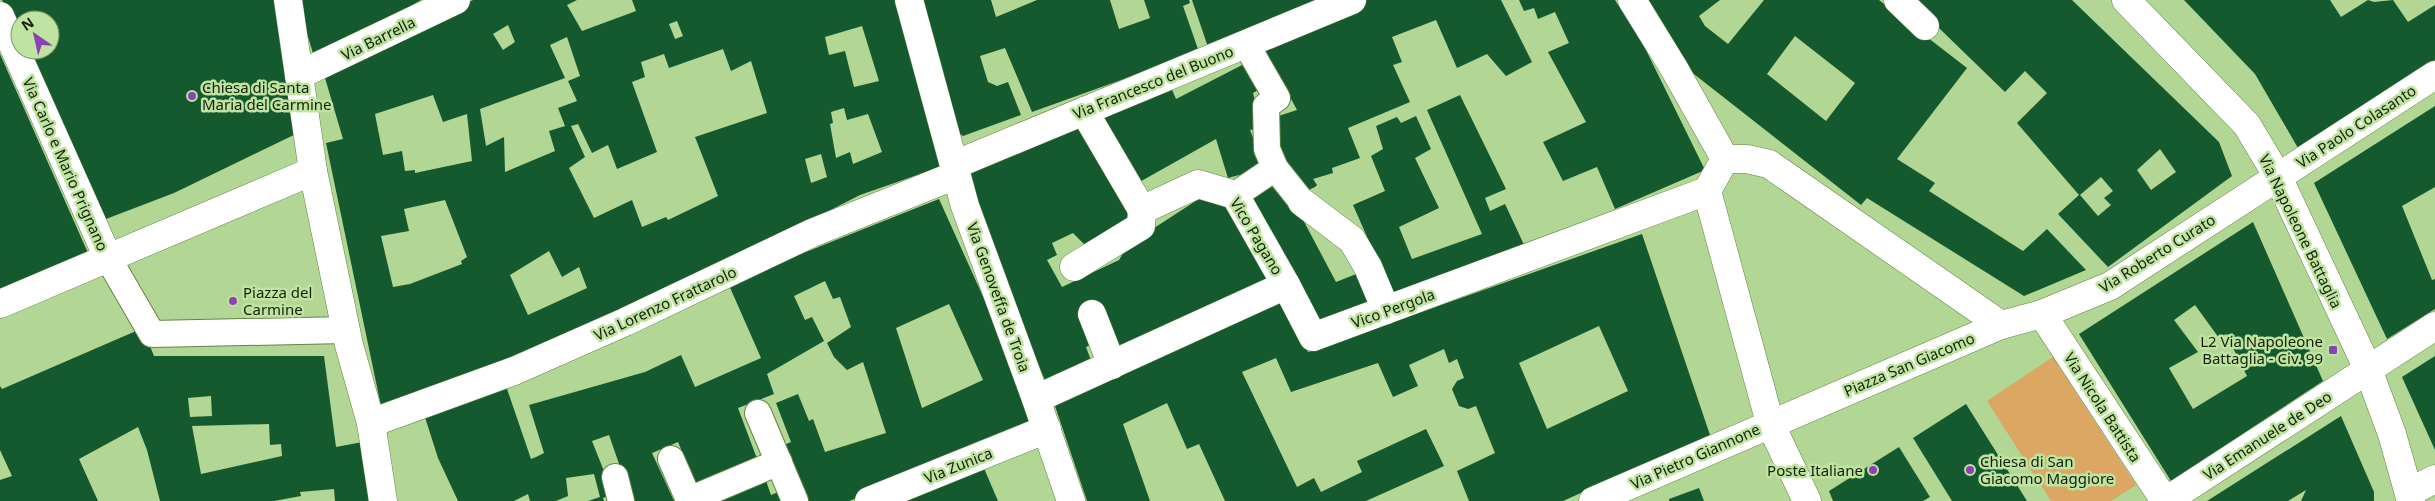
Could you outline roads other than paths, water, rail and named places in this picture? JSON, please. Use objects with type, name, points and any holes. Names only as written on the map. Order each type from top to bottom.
[{"type":"street","points":[[288,0],[313,171],[346,330],[371,423],[383,501]]},
{"type":"street","name":"Via Barrella","points":[[300,75],[456,0]]},
{"type":"street","name":"Via Genoveffa de Troia","points":[[909,0],[965,206],[1047,429],[1071,501]]},
{"type":"street","name":"Via Francesco del Buono","points":[[955,170],[1084,111],[1352,0]]},
{"type":"street","points":[[1632,0],[1675,70],[1725,159],[1707,191],[1770,423],[1807,501]]},
{"type":"street","points":[[1898,0],[1925,26]]},
{"type":"street","name":"Via Napoleone Battaglia","points":[[2126,0],[2247,125],[2278,177],[2368,369],[2392,434],[2410,496]]},
{"type":"street","name":"Via Carlo e Mario Prignano","points":[[0,16],[108,258]]},
{"type":"street","points":[[1246,44],[1277,98],[1266,106],[1267,149],[1275,168],[1302,202],[1352,240],[1368,267],[1386,310]]},
{"type":"street","name":"Via Paolo Colasanto","points":[[2278,177],[2435,75]]},
{"type":"street","points":[[1074,267],[1141,226],[1142,210],[1084,111]]},
{"type":"street","name":"Piazza San Giacomo","points":[[1725,159],[1747,159],[1769,164],[2001,325]]},
{"type":"street","points":[[1235,195],[1275,168]]},
{"type":"street","name":"Via Lorenzo Frattarolo","points":[[371,423],[514,371],[625,322],[812,233],[955,170]]},
{"type":"street","points":[[0,304],[313,171]]},
{"type":"street","name":"Via Roberto Curato","points":[[2001,325],[2042,314],[2110,286],[2278,177]]},
{"type":"street","name":"Vico Pagano","points":[[1142,210],[1198,184],[1235,195],[1286,285]]},
{"type":"street","name":"Vico Pergola","points":[[1286,285],[1313,337],[1707,191]]},
{"type":"street","points":[[108,258],[152,334],[346,330]]},
{"type":"street","points":[[1036,399],[1286,285]]},
{"type":"street","points":[[1092,314],[1112,365]]},
{"type":"street","name":"Via Nicola Battista","points":[[2042,314],[2166,501]]},
{"type":"street","name":"Piazza San Giacomo","points":[[1770,423],[2001,325]]},
{"type":"street","name":"Via Emanuele de Deo","points":[[2166,501],[2435,326]]},
{"type":"street","points":[[758,413],[796,501]]},
{"type":"street","name":"Via Pietro Giannone","points":[[1593,501],[1770,423]]},
{"type":"street","name":"Via Zunica","points":[[869,501],[1047,429]]},
{"type":"street","points":[[671,458],[689,500],[779,462]]},
{"type":"street","points":[[2410,496],[2435,478]]},
{"type":"place","name":"Chiesa di Santa Maria del Carmine","points":[[192,96]]},
{"type":"place","name":"Piazza del Carmine","points":[[233,301]]},
{"type":"place","name":"L2 Via Napoleone Battaglia - Civ. 99","points":[[2333,350]]},
{"type":"place","name":"Poste Italiane","points":[[1873,470]]},
{"type":"place","name":"Chiesa di San Giacomo Maggiore","points":[[1970,470]]}]
